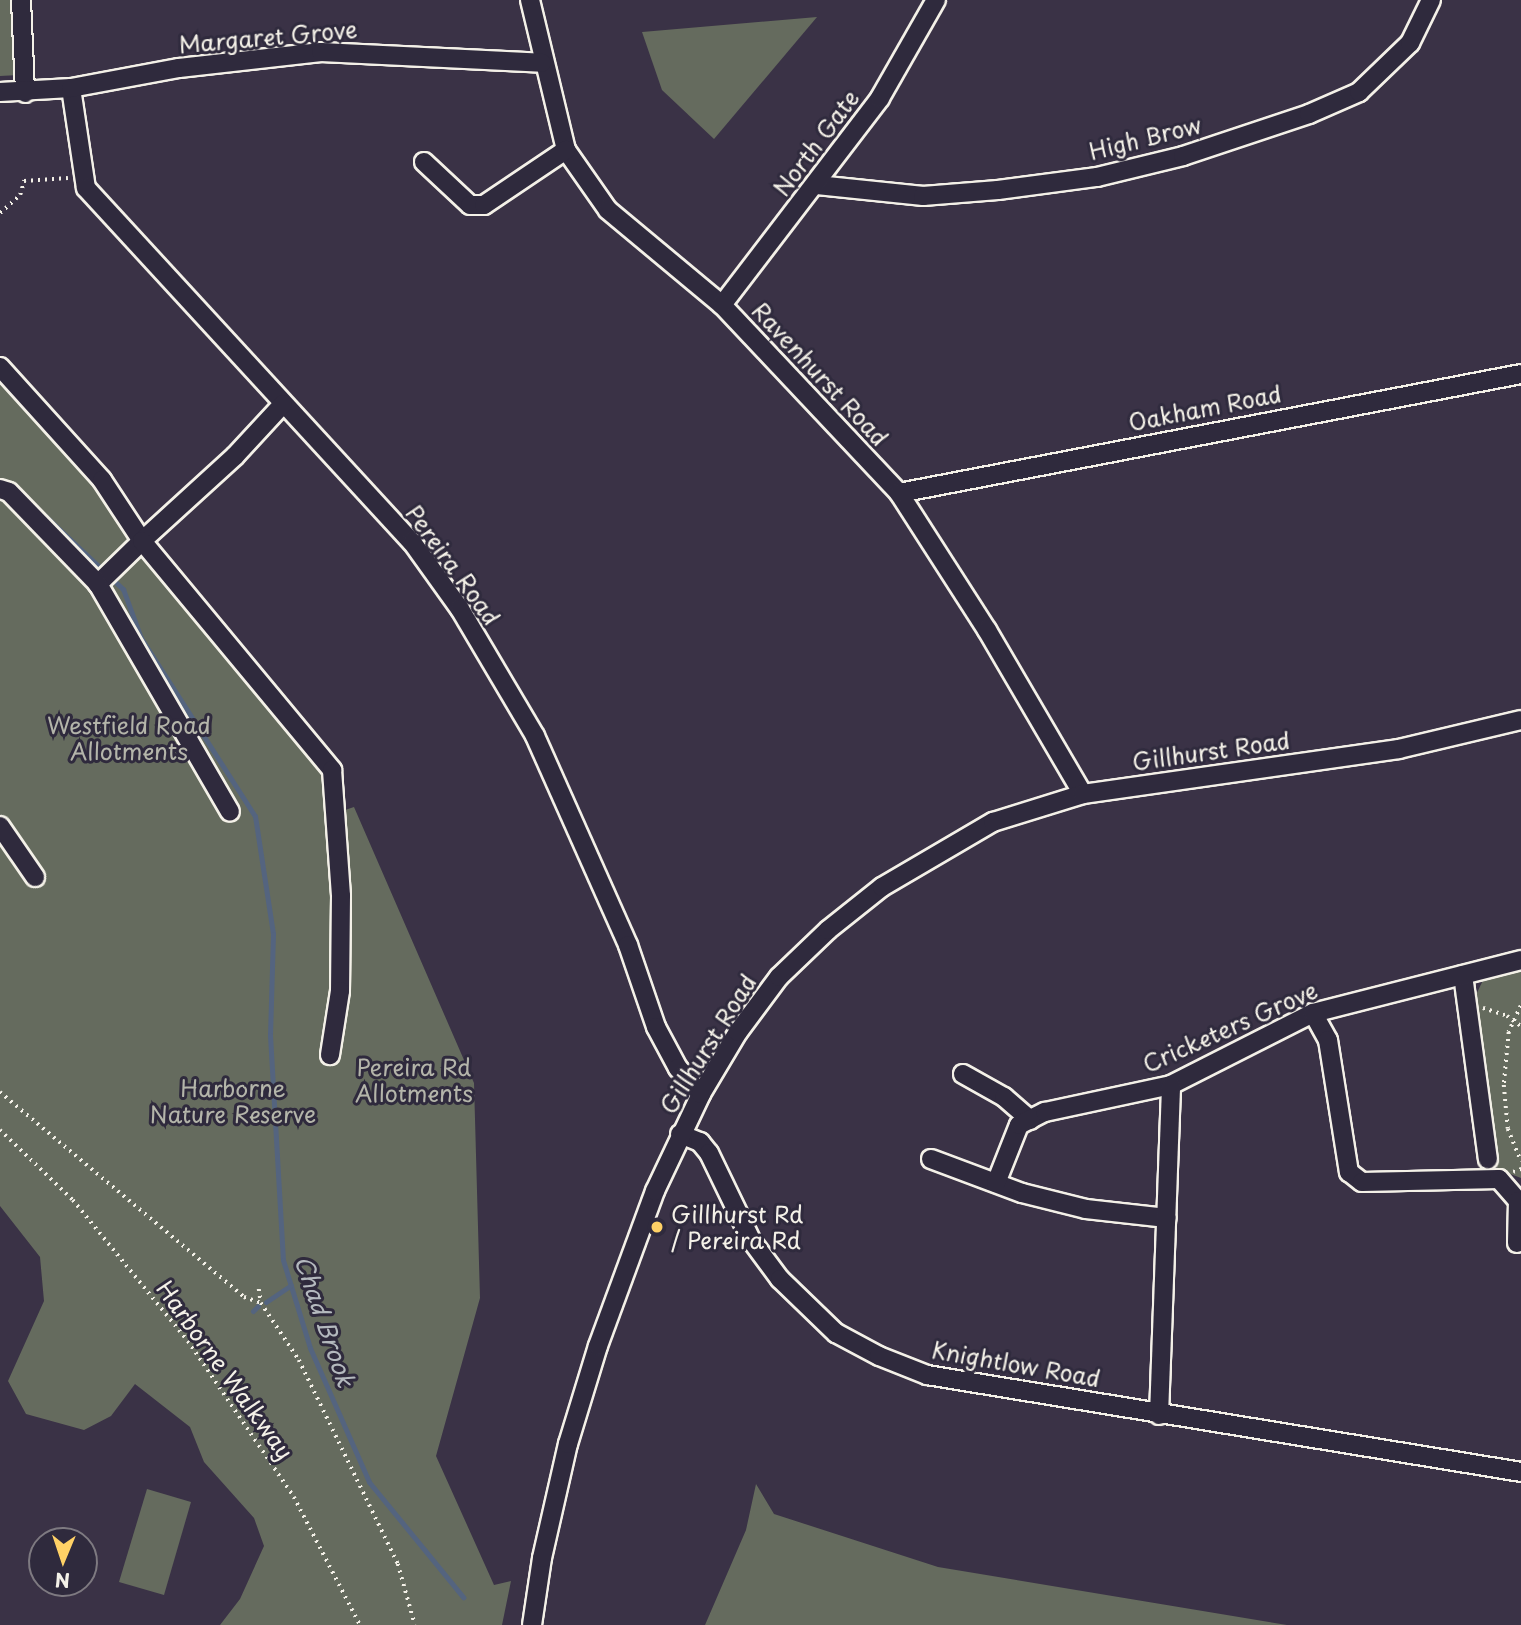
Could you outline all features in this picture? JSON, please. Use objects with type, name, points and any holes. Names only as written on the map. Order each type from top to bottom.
[{"type":"street","points":[[21,0],[25,93]]},
{"type":"street","name":"Ravenhurst Road","points":[[530,0],[542,62],[566,150],[608,210],[722,305],[899,493],[987,630],[1083,794]]},
{"type":"street","name":"North Gate","points":[[722,305],[817,185],[880,98],[936,0]]},
{"type":"street","name":"High Brow","points":[[817,185],[923,196],[1097,177],[1183,156],[1309,114],[1359,92],[1410,43],[1431,0]]},
{"type":"street","name":"Margaret Grove","points":[[0,92],[71,89],[179,68],[321,52],[542,62]]},
{"type":"street","name":"Pereira Road","points":[[71,89],[86,188],[412,542],[460,609],[535,736],[628,945],[656,1027],[678,1068],[701,1094]]},
{"type":"street","points":[[424,162],[470,205],[484,205],[566,150]]},
{"type":"street","points":[[0,367],[102,480],[142,541],[332,770],[341,950],[340,991],[330,1055]]},
{"type":"street","name":"Oakham Road","points":[[899,493],[1521,374]]},
{"type":"street","points":[[105,578],[235,456],[283,404]]},
{"type":"street","points":[[0,489],[9,492],[105,578],[230,812]]},
{"type":"street","name":"Gillhurst Road","points":[[532,1625],[542,1558],[572,1432],[631,1254],[681,1134],[701,1094],[779,977],[882,887],[993,822],[1083,794],[1399,749],[1521,720]]},
{"type":"street","points":[[1,831],[35,877]]},
{"type":"street","name":"Cricketers Grove","points":[[1030,1120],[1045,1112],[1171,1084],[1313,1013],[1521,960]]},
{"type":"street","points":[[1464,975],[1488,1159]]},
{"type":"street","points":[[1313,1013],[1328,1040],[1349,1172],[1362,1182],[1499,1179],[1518,1201],[1517,1243]]},
{"type":"street","points":[[963,1074],[1003,1097],[1030,1120],[1019,1125],[996,1183]]},
{"type":"street","points":[[1159,1415],[1171,1084]]},
{"type":"street","name":"Knightlow Road","points":[[681,1134],[700,1142],[709,1153],[751,1240],[780,1279],[836,1333],[927,1375],[1521,1472]]},
{"type":"street","points":[[931,1159],[996,1183],[1086,1209],[1166,1218]]},
{"type":"path","points":[[0,213],[20,195],[24,181],[84,178]]},
{"type":"path","points":[[1521,1006],[1513,1019],[1505,1059],[1505,1105],[1521,1162]]},
{"type":"path","points":[[1469,1010],[1483,1008],[1513,1019],[1521,1026]]},
{"type":"path","points":[[0,1092],[244,1297],[261,1303]]},
{"type":"path","name":"Harborne Walkway","points":[[0,1130],[73,1200],[188,1341],[294,1497],[360,1625]]},
{"type":"path","points":[[259,1289],[261,1303],[299,1360],[398,1564],[415,1625]]},
{"type":"green space","points":[[0,0],[18,0],[19,75],[0,76]]},
{"type":"green space","points":[[817,17],[714,139],[662,90],[642,32]]},
{"type":"green space","points":[[0,372],[94,480],[328,772],[334,990],[342,811],[354,807],[474,1083],[480,1298],[436,1456],[494,1585],[511,1581],[502,1625],[220,1625],[240,1599],[264,1546],[254,1518],[204,1462],[190,1427],[135,1384],[111,1416],[84,1430],[26,1414],[8,1381],[44,1301],[40,1257],[0,1206]]},
{"type":"green space","points":[[1521,966],[1521,1178],[1497,1169],[1475,997],[1484,978]]},
{"type":"green space","points":[[756,1484],[774,1514],[938,1567],[1287,1625],[705,1625],[746,1530]]},
{"type":"green space","points":[[147,1489],[191,1502],[164,1595],[119,1582]]},
{"type":"waterway","name":"Chad Brook","points":[[27,499],[123,589],[141,638],[255,816],[273,934],[270,1035],[283,1260],[310,1348],[369,1482],[463,1597]]},
{"type":"waterway","points":[[266,1302],[291,1285]]},
{"type":"waterway","points":[[253,1311],[258,1306]]},
{"type":"place","name":"Gillhurst Rd / Pereira Rd","points":[[657,1227]]},
{"type":"park label","name":"Westfield Road Allotments","points":[[129,738]]},
{"type":"park label","name":"Pereira Rd Allotments","points":[[414,1080]]},
{"type":"park label","name":"Harborne Nature Reserve","points":[[233,1101]]}]
